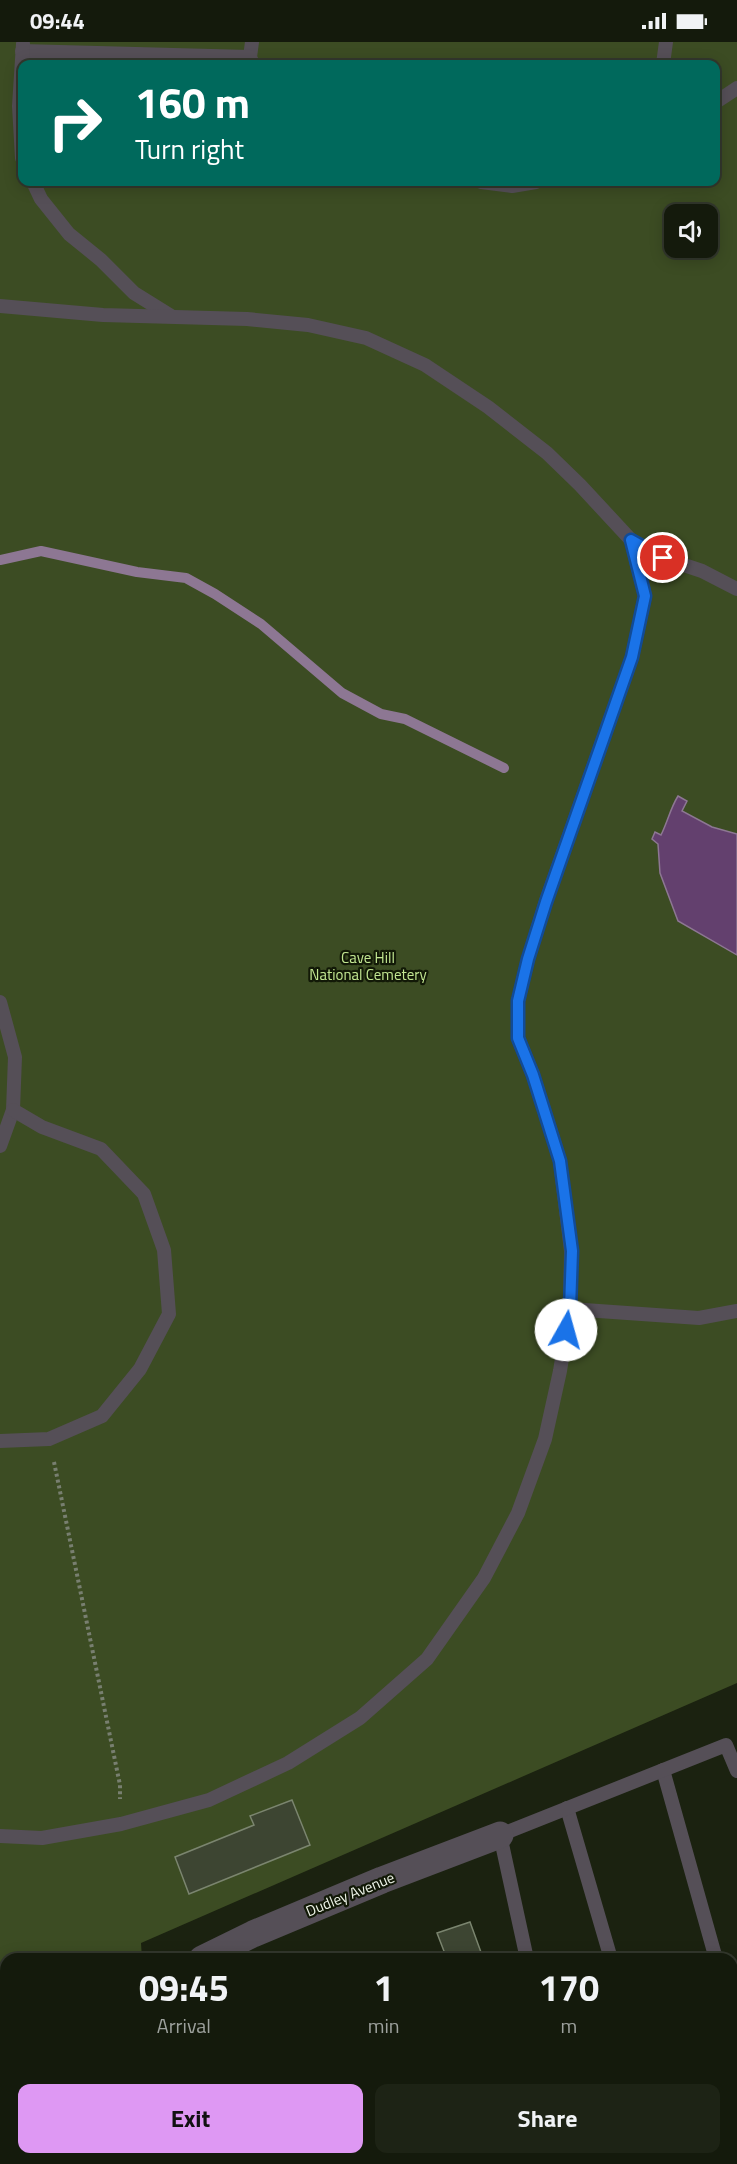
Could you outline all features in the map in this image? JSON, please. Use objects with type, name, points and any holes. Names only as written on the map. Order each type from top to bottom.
[{"type":"street","name":"Dudley Avenue","points":[[214,1953],[253,1934],[371,1885],[500,1835]]},
{"type":"lane","points":[[251,60],[252,42]]},
{"type":"lane","points":[[664,60],[666,42]]},
{"type":"lane","points":[[23,46],[236,60]]},
{"type":"lane","points":[[720,99],[737,88]]},
{"type":"lane","points":[[35,186],[41,199],[69,234],[101,260],[134,293],[173,317]]},
{"type":"lane","points":[[0,306],[103,315],[247,319],[308,325],[366,338],[425,365],[488,406],[547,453],[631,540],[663,558],[702,571],[737,589]]},
{"type":"lane","points":[[0,1836],[42,1838],[121,1824],[209,1800],[288,1762],[360,1718],[427,1659],[484,1578],[518,1513],[545,1439],[560,1371],[570,1309],[572,1251],[560,1161],[533,1075],[518,1038],[518,1001],[528,959],[546,902],[632,657],[645,596],[631,540]]},
{"type":"lane","points":[[0,1002],[15,1057],[13,1110],[0,1146]]},
{"type":"lane","points":[[0,1441],[49,1439],[102,1416],[140,1369],[169,1314],[164,1250],[144,1194],[101,1149],[42,1127],[13,1110]]},
{"type":"lane","points":[[570,1309],[699,1318],[737,1311]]},
{"type":"lane","points":[[526,1953],[500,1835],[726,1745],[737,1771]]},
{"type":"lane","points":[[663,1770],[714,1953]]},
{"type":"lane","points":[[567,1808],[609,1953]]},
{"type":"path","points":[[49,1439],[120,1785],[121,1824]]},
{"type":"green space","name":"Cave Hill National Cemetery","points":[[0,42],[737,42],[737,1683],[141,1943],[142,1953],[0,1953]]},
{"type":"shaded area","points":[[678,796],[687,801],[682,811],[712,827],[737,834],[737,955],[678,921],[660,873],[658,844],[652,839],[655,832],[661,835]]},
{"type":"building","points":[[292,1800],[310,1845],[189,1894],[175,1857],[254,1825],[250,1816]]},
{"type":"building","points":[[470,1922],[481,1953],[445,1953],[437,1933]]},
{"type":"waterway","points":[[0,560],[41,551],[137,572],[186,578],[261,624],[342,693],[381,714],[405,719],[504,768]]},
{"type":"route","points":[[566,1330],[570,1309],[572,1251],[560,1161],[533,1075],[518,1038],[518,1001],[528,959],[546,902],[632,657],[645,596],[631,540],[663,558]]}]
